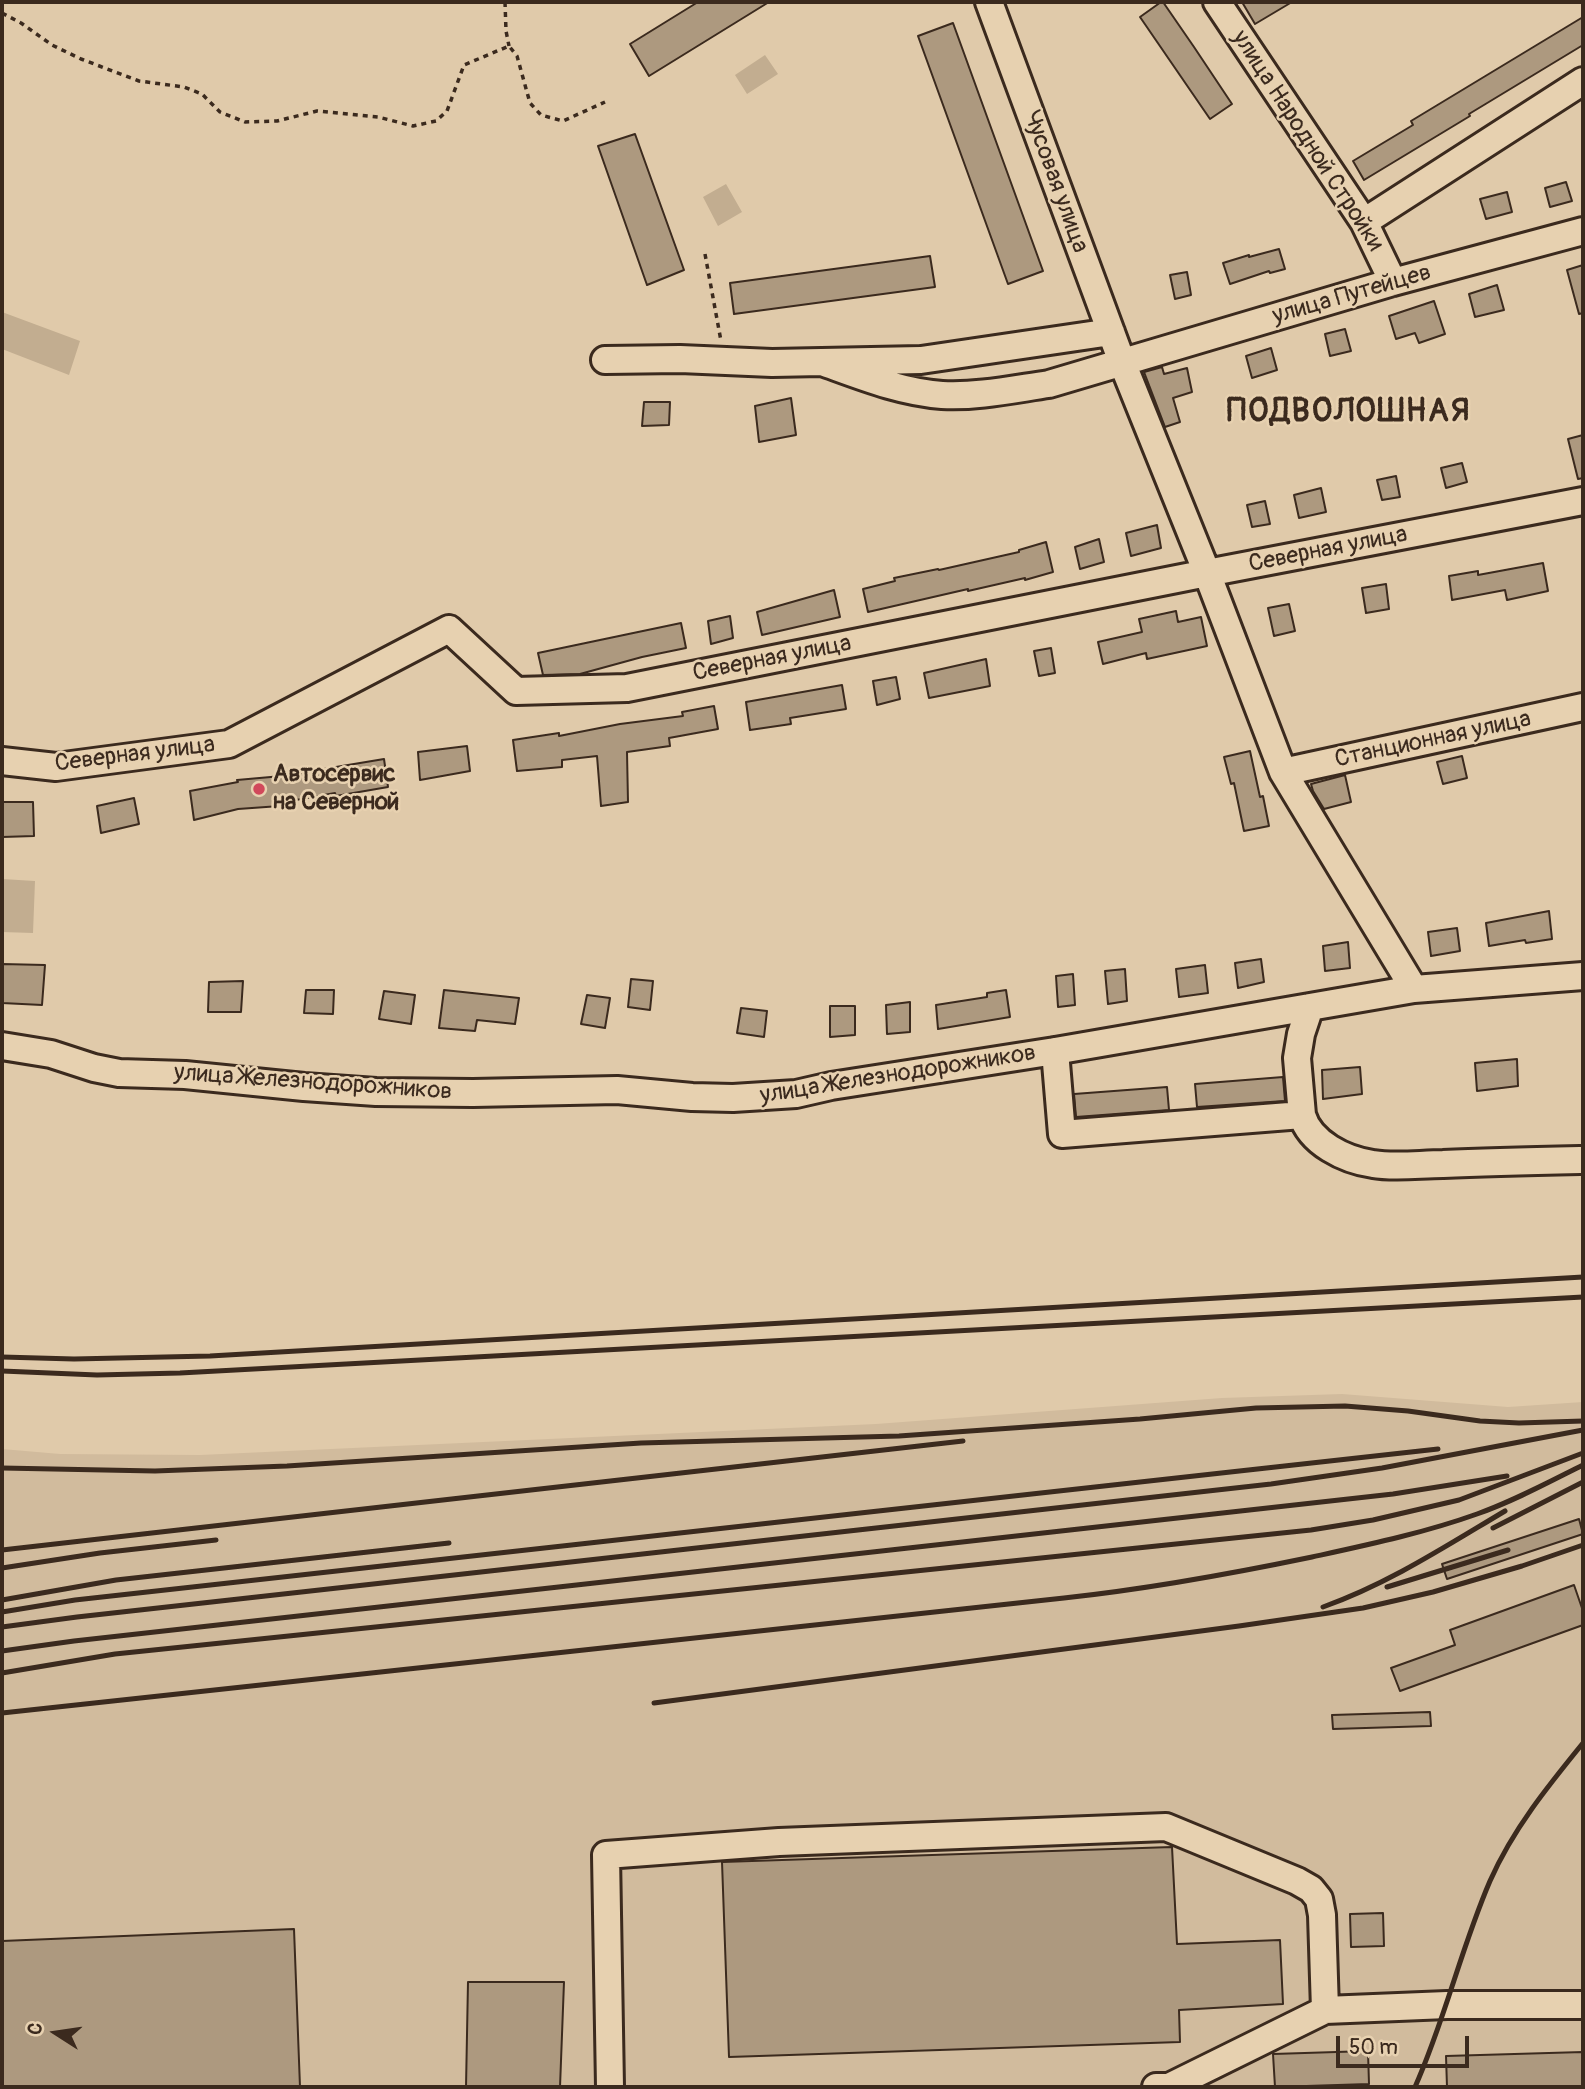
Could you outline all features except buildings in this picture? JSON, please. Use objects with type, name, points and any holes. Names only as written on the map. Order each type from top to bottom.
[{"type":"street","name":"Чусовая улица","points":[[989,2],[1122,362],[1283,772],[1414,989]]},
{"type":"street","name":"улица Народной Стройки","points":[[1217,2],[1364,222],[1393,282]]},
{"type":"street","points":[[1364,222],[1583,81]]},
{"type":"street","name":"улица Путейцев","points":[[822,362],[891,387],[942,395],[996,392],[1049,384],[1393,282],[1583,231]]},
{"type":"street","points":[[605,360],[680,359],[772,363],[921,360],[1111,332]]},
{"type":"street","name":"Северная улица","points":[[2,761],[56,767],[229,744],[450,629],[516,691],[627,688],[1583,501]]},
{"type":"street","name":"Станционная улица","points":[[1283,772],[1583,707]]},
{"type":"street","name":"улица Железнодорожников","points":[[2,1046],[51,1054],[119,1073],[186,1075],[316,1088],[472,1093],[617,1090],[733,1098],[796,1094],[842,1084],[1055,1051],[1414,989],[1583,976]]},
{"type":"street","points":[[1310,1007],[1297,1058],[1302,1115],[1306,1127],[1314,1136],[1341,1155],[1376,1165],[1583,1160]]},
{"type":"street","points":[[1055,1051],[1062,1133],[1302,1115]]},
{"type":"street","points":[[610,2087],[606,1855],[779,1842],[1166,1826],[1311,1889],[1319,1899],[1322,1915],[1325,2010]]},
{"type":"street","points":[[1156,2087],[1169,2087],[1325,2010],[1447,2005],[1583,2005]]},
{"type":"path","points":[[505,2],[509,46],[517,56],[530,103],[541,115],[563,121],[605,102]]},
{"type":"path","points":[[2,13],[52,45],[139,81],[184,87],[202,94],[220,112],[245,122],[277,121],[317,111],[377,117],[413,126],[436,121],[447,111],[464,65],[509,46]]},
{"type":"path","points":[[705,254],[725,361]]},
{"type":"shaded area","points":[[765,55],[778,74],[747,94],[735,75]]},
{"type":"shaded area","points":[[726,184],[742,212],[718,226],[703,197]]},
{"type":"shaded area","points":[[2,312],[80,341],[69,375],[2,349]]},
{"type":"shaded area","points":[[2,879],[35,881],[33,933],[2,932]]},
{"type":"shaded area","points":[[1342,1394],[1508,1407],[1583,1402],[1583,2087],[2,2087],[2,1449],[60,1454],[200,1455],[876,1424],[1222,1398]]},
{"type":"railway","points":[[2,1357],[74,1359],[210,1356],[1583,1277]]},
{"type":"railway","points":[[2,1371],[97,1375],[180,1373],[1583,1297]]},
{"type":"railway","points":[[2,1468],[155,1471],[287,1466],[641,1443],[899,1436],[1256,1408],[1345,1406],[1480,1421],[1583,1421]]},
{"type":"railway","points":[[2,1627],[1271,1484],[1382,1468],[1583,1430]]},
{"type":"railway","points":[[2,1550],[963,1441]]},
{"type":"railway","points":[[2,1612],[75,1600],[1438,1449]]},
{"type":"railway","points":[[2,1673],[115,1654],[1311,1530],[1373,1520],[1459,1500],[1583,1453]]},
{"type":"railway","points":[[2,1713],[1158,1586],[1312,1557],[1437,1527],[1504,1503],[1583,1465]]},
{"type":"railway","points":[[2,1651],[1393,1494],[1507,1476]]},
{"type":"railway","points":[[1493,1528],[1583,1482]]},
{"type":"railway","points":[[1323,1607],[1394,1576],[1505,1511]]},
{"type":"railway","points":[[2,1568],[100,1553],[216,1540]]},
{"type":"railway","points":[[2,1600],[116,1580],[449,1543]]},
{"type":"railway","points":[[654,1703],[1363,1608],[1433,1592],[1583,1545]]},
{"type":"railway","points":[[1387,1587],[1508,1550]]},
{"type":"railway","points":[[1415,2087],[1470,1932],[1499,1862],[1532,1809],[1583,1743]]},
{"type":"place","name":"Автосервис на Северной","points":[[259,789]]},
{"type":"district","name":"ПОДВОЛОШНАЯ","points":[[1349,413]]}]
